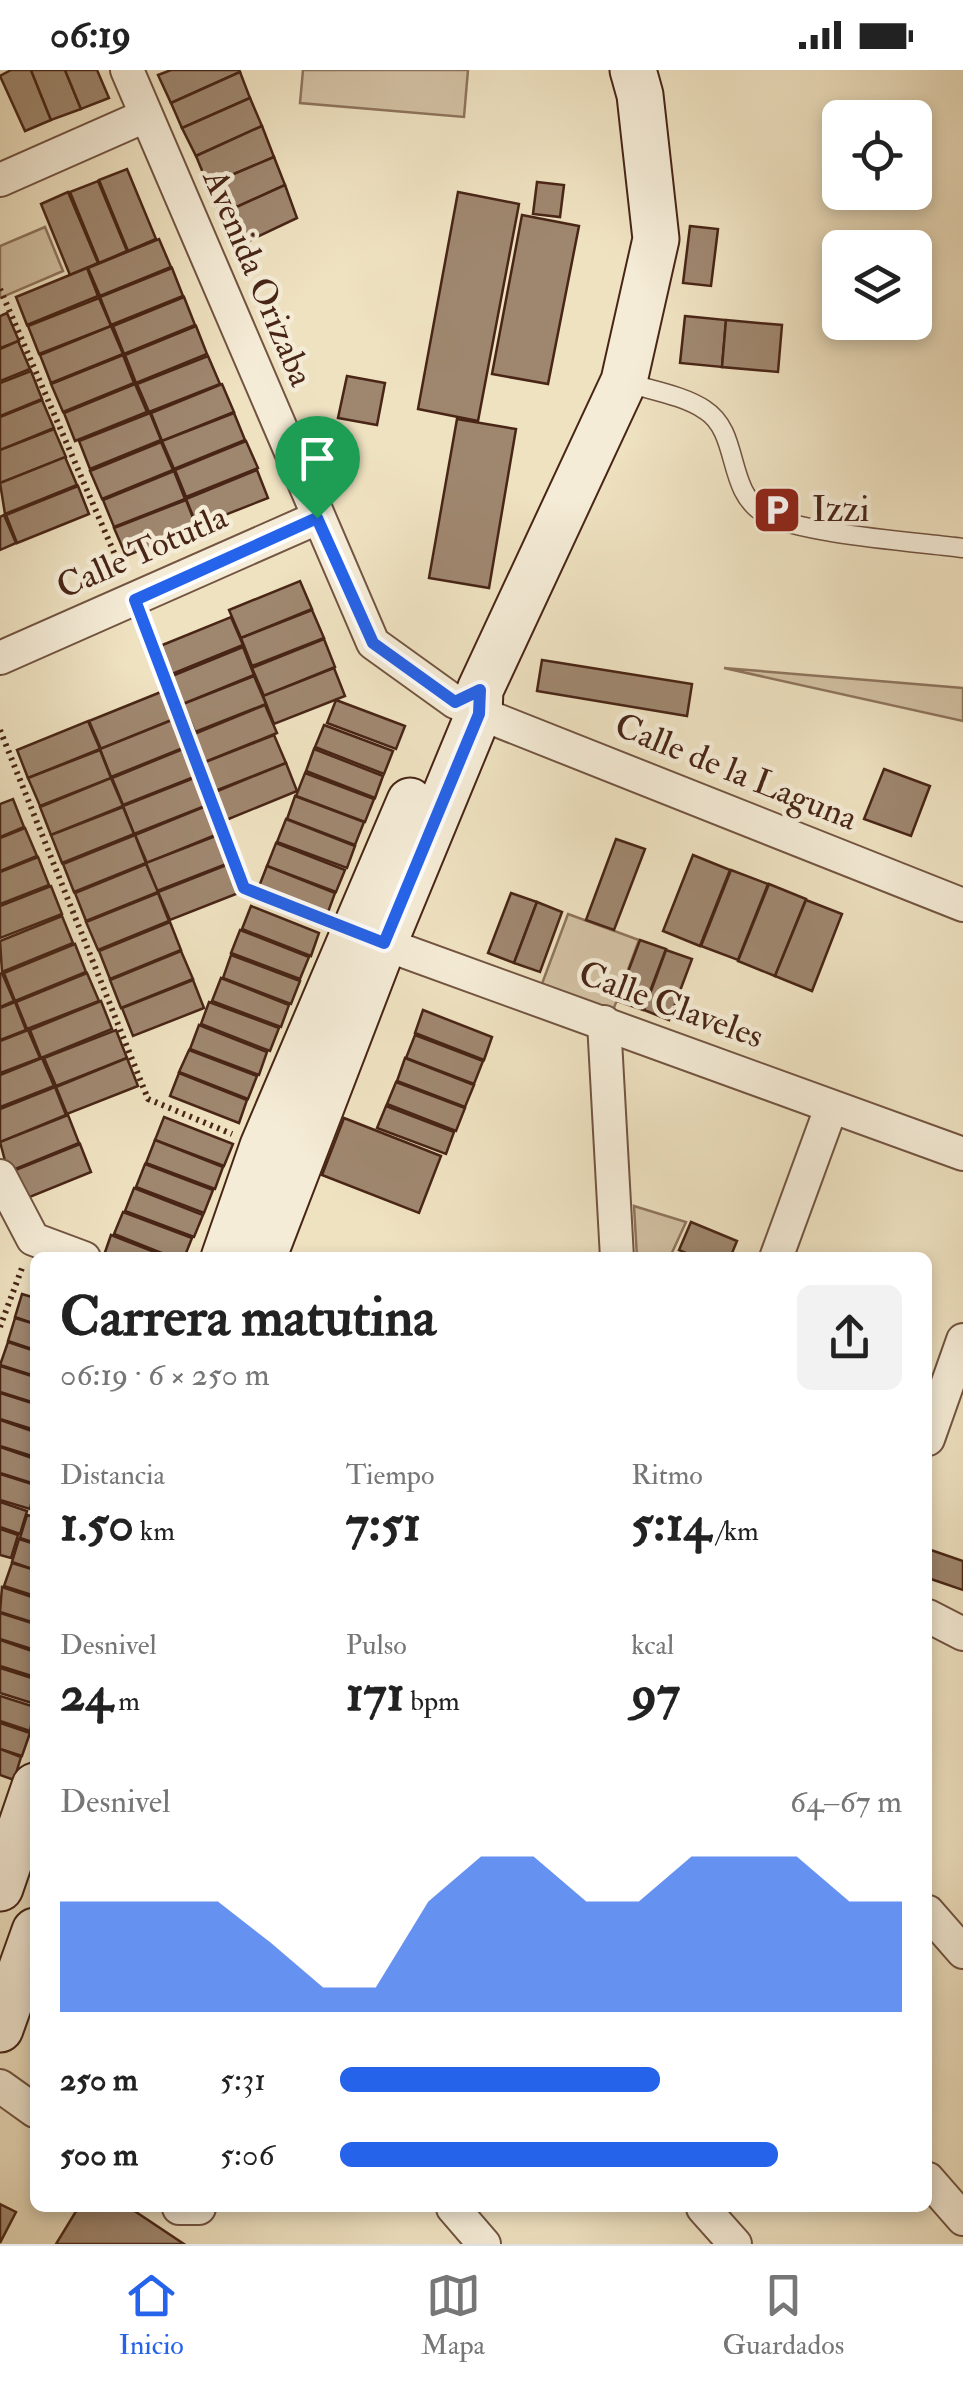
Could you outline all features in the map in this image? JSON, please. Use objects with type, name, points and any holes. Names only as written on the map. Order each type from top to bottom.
[{"type":"street","name":"Avenida Orizaba","points":[[127,70],[373,643],[472,702]]},
{"type":"street","points":[[226,1252],[263,1146],[368,938],[472,702],[624,382],[656,239],[640,94],[633,70]]},
{"type":"street","points":[[0,180],[145,116]]},
{"type":"street","name":"Calle Totutla","points":[[0,658],[317,518]]},
{"type":"street","name":"Calle de la Laguna","points":[[472,702],[963,905]]},
{"type":"street","points":[[265,1252],[368,938]]},
{"type":"street","name":"Calle Claveles","points":[[368,938],[963,1154]]},
{"type":"street","points":[[604,1022],[617,1252]]},
{"type":"street","points":[[778,1252],[831,1108]]},
{"type":"street","points":[[0,1176],[33,1239],[68,1252]]},
{"type":"street","points":[[932,1428],[963,1340]]},
{"type":"street","points":[[932,1618],[963,1634]]},
{"type":"street","points":[[0,1888],[30,1801]]},
{"type":"street","points":[[932,1917],[963,1952]]},
{"type":"street","points":[[16,2011],[30,1952]]},
{"type":"street","points":[[0,2086],[30,2107]]},
{"type":"street","points":[[932,2184],[963,2219]]},
{"type":"street","points":[[456,2212],[484,2244]]},
{"type":"street","points":[[706,2212],[735,2244]]},
{"type":"lane","points":[[624,382],[704,408],[718,422],[737,479],[763,513],[791,523],[963,548]]},
{"type":"path","points":[[0,289],[135,600],[244,888],[368,938]]},
{"type":"path","points":[[0,730],[148,1099],[263,1146]]},
{"type":"path","points":[[0,1328],[33,1239]]},
{"type":"shaded area","points":[[303,70],[468,70],[464,117],[300,103]]},
{"type":"shaded area","points":[[45,227],[63,271],[0,298],[0,246]]},
{"type":"shaded area","points":[[724,668],[963,688],[963,721]]},
{"type":"shaded area","points":[[568,914],[639,940],[611,1016],[540,989]]},
{"type":"shaded area","points":[[634,1206],[686,1222],[672,1252],[637,1252]]},
{"type":"building","points":[[11,70],[31,70],[51,120],[25,131],[0,76]]},
{"type":"building","points":[[31,70],[65,70],[81,109],[51,120]]},
{"type":"building","points":[[65,70],[97,70],[109,98],[81,109]]},
{"type":"building","points":[[171,70],[240,72],[171,103],[158,75]]},
{"type":"building","points":[[240,72],[250,98],[182,128],[171,103]]},
{"type":"building","points":[[250,98],[262,126],[196,156],[182,128]]},
{"type":"building","points":[[262,126],[274,157],[208,185],[196,156]]},
{"type":"building","points":[[274,157],[285,185],[221,214],[208,185]]},
{"type":"building","points":[[127,169],[156,239],[128,251],[99,180]]},
{"type":"building","points":[[98,181],[127,251],[99,263],[70,192]]},
{"type":"building","points":[[537,182],[564,185],[560,217],[533,214]]},
{"type":"building","points":[[285,185],[297,218],[236,247],[221,214]]},
{"type":"building","points":[[68,192],[98,263],[70,275],[41,204]]},
{"type":"building","points":[[458,192],[519,204],[478,421],[418,409]]},
{"type":"building","points":[[522,215],[579,226],[548,384],[492,374]]},
{"type":"building","points":[[690,226],[718,229],[711,286],[683,283]]},
{"type":"building","points":[[159,239],[171,267],[100,296],[88,268]]},
{"type":"building","points":[[87,268],[98,296],[27,325],[16,297]]},
{"type":"building","points":[[172,268],[183,296],[111,325],[100,297]]},
{"type":"building","points":[[184,297],[195,325],[124,354],[113,326]]},
{"type":"building","points":[[99,298],[111,326],[39,354],[28,326]]},
{"type":"building","points":[[7,313],[19,341],[0,348],[0,316]]},
{"type":"building","points":[[685,316],[726,320],[722,367],[680,363]]},
{"type":"building","points":[[726,320],[782,325],[778,372],[722,367]]},
{"type":"building","points":[[111,326],[123,354],[51,383],[40,355]]},
{"type":"building","points":[[196,326],[207,354],[136,383],[125,355]]},
{"type":"building","points":[[18,341],[30,369],[0,381],[0,349]]},
{"type":"building","points":[[123,355],[134,383],[63,412],[51,384]]},
{"type":"building","points":[[208,356],[220,384],[149,412],[137,384]]},
{"type":"building","points":[[31,371],[42,399],[0,416],[0,383]]},
{"type":"building","points":[[347,376],[385,383],[377,425],[338,418]]},
{"type":"building","points":[[135,384],[147,412],[75,441],[64,413]]},
{"type":"building","points":[[222,384],[234,412],[162,441],[151,413]]},
{"type":"building","points":[[42,400],[54,428],[0,450],[0,417]]},
{"type":"building","points":[[150,413],[161,440],[90,469],[79,441]]},
{"type":"building","points":[[234,413],[245,440],[174,469],[162,441]]},
{"type":"building","points":[[457,419],[516,429],[489,588],[429,578]]},
{"type":"building","points":[[54,429],[66,457],[0,483],[0,450]]},
{"type":"building","points":[[246,441],[258,468],[186,497],[175,470]]},
{"type":"building","points":[[161,442],[173,470],[102,499],[90,471]]},
{"type":"building","points":[[65,457],[77,485],[5,514],[0,483]]},
{"type":"building","points":[[257,470],[268,498],[197,526],[186,499]]},
{"type":"building","points":[[174,471],[185,499],[114,527],[103,500]]},
{"type":"building","points":[[78,486],[89,514],[17,543],[6,515]]},
{"type":"building","points":[[186,500],[197,528],[126,556],[114,528]]},
{"type":"building","points":[[4,515],[16,543],[0,550],[0,517]]},
{"type":"building","points":[[300,581],[312,609],[241,638],[229,610]]},
{"type":"building","points":[[312,610],[324,638],[252,666],[241,638]]},
{"type":"building","points":[[231,617],[243,645],[172,674],[160,646]]},
{"type":"building","points":[[324,639],[335,667],[264,696],[252,668]]},
{"type":"building","points":[[243,647],[254,675],[183,704],[172,676]]},
{"type":"building","points":[[542,660],[692,684],[687,716],[537,691]]},
{"type":"building","points":[[334,668],[345,696],[274,724],[263,696]]},
{"type":"building","points":[[254,676],[266,704],[195,732],[183,704]]},
{"type":"building","points":[[161,692],[172,720],[101,749],[89,721]]},
{"type":"building","points":[[336,700],[405,726],[396,749],[327,723]]},
{"type":"building","points":[[265,705],[277,733],[205,762],[194,734]]},
{"type":"building","points":[[172,720],[183,748],[111,777],[100,749]]},
{"type":"building","points":[[88,721],[100,749],[28,778],[17,750]]},
{"type":"building","points":[[324,725],[393,751],[384,774],[315,747]]},
{"type":"building","points":[[274,735],[286,763],[215,791],[203,763]]},
{"type":"building","points":[[183,749],[194,777],[123,805],[112,778]]},
{"type":"building","points":[[314,749],[383,776],[375,798],[306,771]]},
{"type":"building","points":[[100,750],[111,778],[40,806],[28,778]]},
{"type":"building","points":[[286,763],[297,791],[226,820],[215,792]]},
{"type":"building","points":[[884,769],[930,786],[911,836],[864,819]]},
{"type":"building","points":[[305,773],[374,799],[365,822],[296,796]]},
{"type":"building","points":[[111,778],[123,806],[51,835],[40,807]]},
{"type":"building","points":[[194,778],[205,806],[134,834],[123,806]]},
{"type":"building","points":[[295,796],[364,822],[355,845],[287,819]]},
{"type":"building","points":[[13,799],[24,827],[0,837],[0,804]]},
{"type":"building","points":[[206,806],[218,834],[147,863],[135,835]]},
{"type":"building","points":[[123,807],[134,834],[62,863],[51,835]]},
{"type":"building","points":[[286,819],[355,846],[347,868],[277,842]]},
{"type":"building","points":[[25,828],[37,856],[0,871],[0,838]]},
{"type":"building","points":[[135,835],[146,863],[74,892],[63,864]]},
{"type":"building","points":[[218,835],[229,863],[157,891],[146,863]]},
{"type":"building","points":[[616,839],[645,849],[614,930],[586,920]]},
{"type":"building","points":[[276,843],[345,870],[336,892],[267,866]]},
{"type":"building","points":[[693,855],[730,870],[700,946],[663,931]]},
{"type":"building","points":[[38,857],[49,885],[0,904],[0,872]]},
{"type":"building","points":[[146,864],[158,892],[86,921],[75,893]]},
{"type":"building","points":[[229,864],[241,892],[170,920],[158,892]]},
{"type":"building","points":[[267,866],[335,893],[327,915],[258,889]]},
{"type":"building","points":[[731,870],[768,884],[738,960],[701,946]]},
{"type":"building","points":[[769,884],[806,899],[775,976],[738,961]]},
{"type":"building","points":[[51,886],[62,914],[0,938],[0,906]]},
{"type":"building","points":[[158,893],[169,921],[98,950],[86,922]]},
{"type":"building","points":[[511,893],[537,902],[514,963],[488,953]]},
{"type":"building","points":[[806,900],[842,914],[812,991],[775,976]]},
{"type":"building","points":[[537,902],[562,912],[540,972],[514,963]]},
{"type":"building","points":[[251,906],[319,933],[311,956],[242,929]]},
{"type":"building","points":[[62,916],[73,943],[2,972],[0,941]]},
{"type":"building","points":[[170,922],[181,950],[110,979],[99,951]]},
{"type":"building","points":[[240,930],[309,957],[300,979],[231,953]]},
{"type":"building","points":[[640,940],[666,949],[643,1010],[617,1001]]},
{"type":"building","points":[[75,944],[86,972],[15,1001],[4,973]]},
{"type":"building","points":[[666,950],[692,959],[669,1020],[644,1010]]},
{"type":"building","points":[[181,951],[193,979],[121,1008],[110,980]]},
{"type":"building","points":[[231,955],[300,981],[291,1004],[223,978]]},
{"type":"building","points":[[87,973],[99,1001],[27,1029],[16,1002]]},
{"type":"building","points":[[0,974],[14,1001],[0,1007]]},
{"type":"building","points":[[221,978],[289,1005],[281,1027],[212,1001]]},
{"type":"building","points":[[193,980],[204,1008],[133,1036],[122,1008]]},
{"type":"building","points":[[101,1001],[112,1029],[41,1058],[30,1030]]},
{"type":"building","points":[[15,1002],[26,1030],[0,1040],[0,1008]]},
{"type":"building","points":[[209,1002],[279,1028],[270,1051],[201,1024]]},
{"type":"building","points":[[423,1010],[492,1037],[484,1060],[415,1033]]},
{"type":"building","points":[[199,1025],[267,1052],[259,1075],[190,1049]]},
{"type":"building","points":[[28,1030],[40,1058],[0,1073],[0,1041]]},
{"type":"building","points":[[116,1030],[127,1058],[56,1086],[44,1058]]},
{"type":"building","points":[[415,1035],[483,1061],[474,1084],[406,1058]]},
{"type":"building","points":[[189,1050],[257,1076],[248,1099],[179,1072]]},
{"type":"building","points":[[42,1058],[54,1086],[0,1107],[0,1075]]},
{"type":"building","points":[[127,1058],[138,1086],[67,1114],[56,1087]]},
{"type":"building","points":[[405,1058],[474,1085],[465,1107],[397,1081]]},
{"type":"building","points":[[179,1073],[247,1100],[239,1123],[170,1096]]},
{"type":"building","points":[[396,1082],[465,1108],[456,1131],[387,1104]]},
{"type":"building","points":[[55,1087],[66,1115],[0,1142],[0,1109]]},
{"type":"building","points":[[386,1106],[454,1132],[446,1154],[377,1128]]},
{"type":"building","points":[[68,1115],[79,1143],[8,1172],[0,1142]]},
{"type":"building","points":[[164,1117],[233,1144],[224,1166],[155,1140]]},
{"type":"building","points":[[344,1118],[441,1156],[419,1213],[322,1175]]},
{"type":"building","points":[[155,1140],[223,1167],[215,1189],[146,1163]]},
{"type":"building","points":[[80,1144],[91,1172],[20,1201],[8,1173]]},
{"type":"building","points":[[145,1164],[213,1190],[204,1213],[136,1187]]},
{"type":"building","points":[[134,1188],[203,1215],[194,1237],[125,1211]]},
{"type":"building","points":[[123,1212],[192,1238],[186,1252],[159,1252],[114,1234]]},
{"type":"building","points":[[691,1222],[737,1241],[732,1252],[679,1250]]},
{"type":"building","points":[[111,1235],[155,1252],[105,1252]]},
{"type":"building","points":[[22,1294],[30,1296],[30,1322],[15,1317]]},
{"type":"building","points":[[15,1318],[30,1322],[30,1348],[8,1341]]},
{"type":"building","points":[[8,1342],[30,1349],[30,1374],[0,1365]]},
{"type":"building","points":[[0,1366],[30,1375],[30,1401],[0,1392]]},
{"type":"building","points":[[0,1393],[30,1402],[30,1428],[0,1419]]},
{"type":"building","points":[[0,1420],[30,1430],[30,1455],[0,1446]]},
{"type":"building","points":[[0,1447],[30,1457],[30,1482],[0,1473]]},
{"type":"building","points":[[0,1474],[30,1483],[30,1509],[0,1500]]},
{"type":"building","points":[[0,1502],[27,1511],[20,1534],[0,1527]]},
{"type":"building","points":[[27,1515],[30,1516],[30,1541],[20,1538]]},
{"type":"building","points":[[0,1529],[18,1535],[11,1558],[0,1555]]},
{"type":"building","points":[[19,1539],[30,1542],[30,1568],[12,1562]]},
{"type":"building","points":[[932,1550],[963,1561],[963,1590],[932,1579]]},
{"type":"building","points":[[12,1563],[30,1568],[30,1594],[4,1586]]},
{"type":"building","points":[[2,1587],[30,1596],[30,1621],[0,1612]]},
{"type":"building","points":[[0,1613],[30,1622],[30,1648],[0,1639]]},
{"type":"building","points":[[0,1640],[30,1650],[30,1675],[0,1666]]},
{"type":"building","points":[[0,1668],[30,1677],[30,1702],[0,1693]]},
{"type":"building","points":[[0,1696],[30,1705],[30,1731],[0,1721]]},
{"type":"building","points":[[0,1723],[30,1733],[22,1756],[0,1749]]},
{"type":"building","points":[[0,1749],[21,1757],[14,1780],[0,1775]]},
{"type":"building","points":[[0,2204],[16,2212],[0,2243]]},
{"type":"building","points":[[76,2212],[136,2212],[184,2244],[56,2244]]},
{"type":"place","name":"Izzi","points":[[777,510]]},
{"type":"route","points":[[317,518],[373,643],[455,702],[480,690],[479,714],[384,943],[244,888],[135,600],[317,518]]}]
